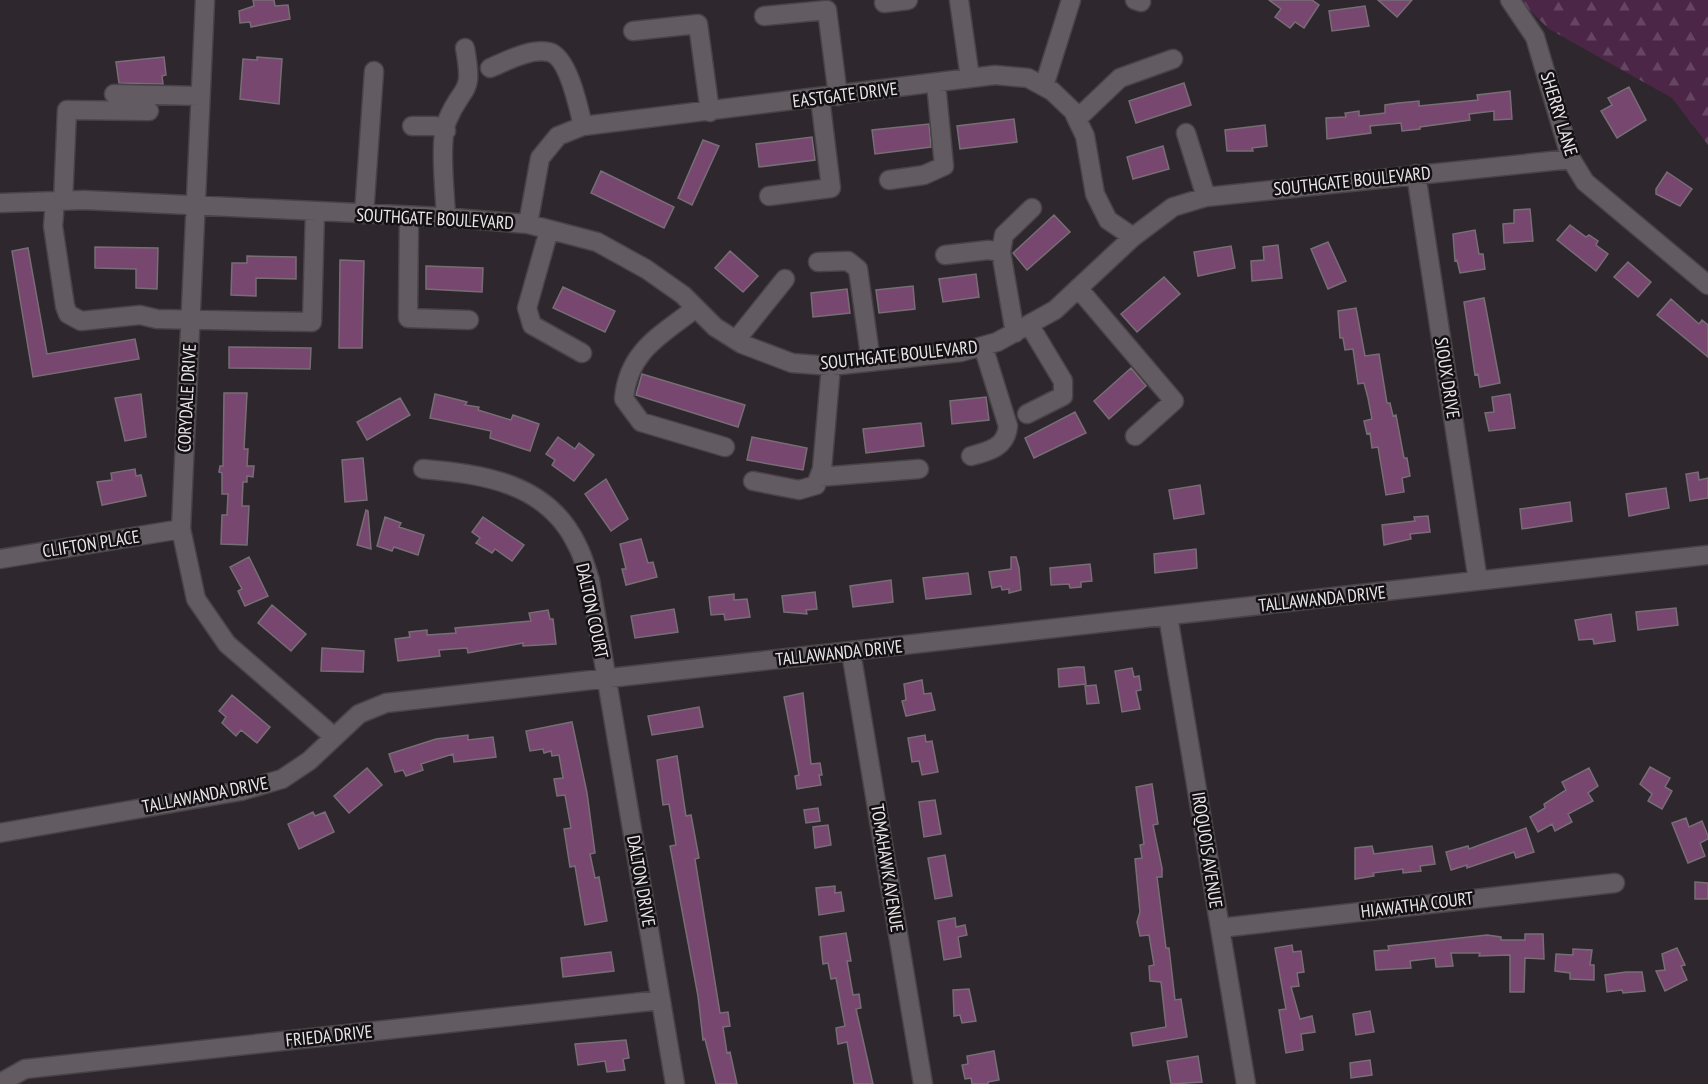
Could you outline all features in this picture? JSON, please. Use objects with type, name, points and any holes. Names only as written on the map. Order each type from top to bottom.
[{"type":"street","name":"CORYDALE DRIVE","points":[[205,0],[181,529],[196,598],[228,644],[333,736]]},
{"type":"street","points":[[884,3],[908,0]]},
{"type":"street","points":[[959,0],[970,78]]},
{"type":"street","points":[[1044,86],[1071,0]]},
{"type":"street","name":"SHERRY LANE","points":[[1510,0],[1535,37],[1571,159],[1585,182],[1708,285]]},
{"type":"street","points":[[764,16],[827,10],[838,96]]},
{"type":"street","points":[[633,31],[698,24],[710,112]]},
{"type":"street","points":[[446,217],[444,160],[447,122],[467,89],[470,78],[465,48]]},
{"type":"street","points":[[490,68],[529,53],[549,52],[559,57],[576,94],[582,126]]},
{"type":"street","points":[[1077,119],[1120,78],[1173,59]]},
{"type":"street","points":[[364,214],[374,71]]},
{"type":"street","name":"EASTGATE DRIVE","points":[[528,224],[540,158],[558,136],[582,126],[996,75],[1028,78],[1044,86],[1073,111],[1085,136],[1095,194],[1108,220],[1133,237]]},
{"type":"street","points":[[888,180],[924,175],[944,166],[936,83]]},
{"type":"street","points":[[114,94],[200,96]]},
{"type":"street","points":[[769,196],[831,188],[820,98]]},
{"type":"street","points":[[149,111],[67,110],[59,201],[53,226],[68,314],[81,321],[140,315],[157,319],[312,322],[315,212]]},
{"type":"street","points":[[412,126],[435,126],[446,131]]},
{"type":"street","points":[[1186,134],[1206,197]]},
{"type":"street","name":"SOUTHGATE BOULEVARD","points":[[0,203],[59,201],[446,217],[528,224],[597,242],[646,269],[683,295],[716,327],[768,356],[792,363],[831,366],[961,352],[984,346],[1023,329],[1055,310],[1133,237],[1173,207],[1206,197],[1571,159]]},
{"type":"street","name":"SIOUX DRIVE","points":[[1416,174],[1478,581]]},
{"type":"street","points":[[1027,414],[1063,396],[1064,381],[1023,329],[1001,252],[1004,235],[1032,208]]},
{"type":"street","points":[[409,216],[408,318],[469,320]]},
{"type":"street","points":[[549,230],[527,308],[532,325],[582,353]]},
{"type":"street","points":[[945,255],[988,250],[1001,252]]},
{"type":"street","points":[[818,262],[848,261],[858,269],[871,362]]},
{"type":"street","points":[[736,340],[785,279]]},
{"type":"street","points":[[1078,288],[1174,401],[1135,436]]},
{"type":"street","points":[[696,308],[636,356],[626,379],[624,399],[641,422],[725,447]]},
{"type":"street","points":[[971,456],[997,447],[1007,438],[1008,426],[984,346]]},
{"type":"street","points":[[753,481],[799,490],[816,484],[822,470],[831,366]]},
{"type":"street","name":"DALTON COURT","points":[[423,469],[476,473],[515,486],[550,508],[577,543],[590,580],[606,678]]},
{"type":"street","points":[[819,477],[919,469]]},
{"type":"street","name":"CLIFTON PLACE","points":[[0,559],[181,529]]},
{"type":"street","name":"TALLAWANDA DRIVE","points":[[0,832],[241,792],[282,779],[309,761],[358,714],[386,703],[1708,555]]},
{"type":"street","name":"IROQUOIS AVENUE","points":[[1168,616],[1246,1084]]},
{"type":"street","name":"TOMAHAWK AVENUE","points":[[851,652],[923,1084]]},
{"type":"street","name":"DALTON DRIVE","points":[[606,678],[675,1084]]},
{"type":"street","name":"HIAWATHA COURT","points":[[1220,928],[1615,883]]},
{"type":"street","name":"FRIEDA DRIVE","points":[[0,1083],[25,1070],[661,1000]]},
{"type":"green space","points":[[1519,0],[1708,0],[1708,145],[1672,98],[1549,29]]},
{"type":"building","points":[[253,0],[274,0],[275,6],[288,5],[290,19],[251,27],[250,22],[240,23],[239,11],[254,6]]},
{"type":"building","points":[[1269,0],[1312,0],[1319,5],[1304,28],[1295,22],[1290,28],[1275,17],[1281,9]]},
{"type":"building","points":[[1378,0],[1412,0],[1397,17]]},
{"type":"building","points":[[1365,6],[1369,26],[1332,31],[1329,11]]},
{"type":"building","points":[[164,57],[166,75],[162,76],[163,84],[119,83],[116,62]]},
{"type":"building","points":[[257,57],[282,59],[279,104],[240,99],[243,59],[257,60]]},
{"type":"building","points":[[1184,83],[1191,105],[1136,123],[1129,101]]},
{"type":"building","points":[[1629,87],[1646,120],[1617,138],[1601,111],[1612,105],[1608,98]]},
{"type":"building","points":[[1510,91],[1512,119],[1494,120],[1494,111],[1469,114],[1470,120],[1420,127],[1420,129],[1402,131],[1401,123],[1370,126],[1371,133],[1327,139],[1326,118],[1346,117],[1345,113],[1359,111],[1359,116],[1385,113],[1385,105],[1419,101],[1419,106],[1478,100],[1477,95]]},
{"type":"building","points":[[1014,119],[1017,142],[960,149],[957,126]]},
{"type":"building","points":[[929,124],[931,147],[875,154],[872,130]]},
{"type":"building","points":[[1265,125],[1267,146],[1252,148],[1253,151],[1227,151],[1225,130]]},
{"type":"building","points":[[812,137],[815,160],[759,167],[756,144]]},
{"type":"building","points":[[703,140],[719,146],[692,205],[678,198]]},
{"type":"building","points":[[1163,146],[1169,169],[1133,179],[1127,157]]},
{"type":"building","points":[[601,171],[674,207],[664,228],[591,193]]},
{"type":"building","points":[[1667,172],[1692,189],[1680,206],[1656,194],[1656,189]]},
{"type":"building","points":[[1530,209],[1533,241],[1504,243],[1503,224],[1514,223],[1514,210]]},
{"type":"building","points":[[1054,215],[1070,232],[1027,270],[1013,253]]},
{"type":"building","points":[[1570,225],[1586,237],[1589,235],[1598,241],[1596,245],[1608,254],[1596,271],[1557,240]]},
{"type":"building","points":[[1475,230],[1479,254],[1483,254],[1485,269],[1460,273],[1457,260],[1455,261],[1453,234]]},
{"type":"building","points":[[1328,242],[1346,281],[1328,289],[1311,249]]},
{"type":"building","points":[[1278,245],[1282,278],[1252,281],[1251,261],[1264,260],[1263,247]]},
{"type":"building","points":[[1231,246],[1235,268],[1198,276],[1194,252]]},
{"type":"building","points":[[95,247],[158,248],[157,289],[136,288],[136,269],[95,268]]},
{"type":"building","points":[[28,248],[47,354],[135,339],[139,359],[33,377],[12,251]]},
{"type":"building","points":[[730,251],[758,276],[743,292],[715,268]]},
{"type":"building","points":[[247,256],[296,257],[296,279],[256,278],[256,296],[231,295],[232,263],[247,263]]},
{"type":"building","points":[[340,260],[364,261],[362,348],[339,348]]},
{"type":"building","points":[[1628,262],[1651,282],[1638,297],[1614,277]]},
{"type":"building","points":[[426,266],[483,268],[482,292],[426,289]]},
{"type":"building","points":[[976,274],[979,297],[943,302],[939,279]]},
{"type":"building","points":[[1164,277],[1180,294],[1137,332],[1121,314]]},
{"type":"building","points":[[913,286],[915,309],[879,313],[876,290]]},
{"type":"building","points":[[563,287],[615,311],[605,332],[553,308]]},
{"type":"building","points":[[847,289],[850,313],[813,317],[811,293]]},
{"type":"building","points":[[1484,298],[1500,383],[1480,387],[1478,374],[1475,375],[1464,302]]},
{"type":"building","points":[[1671,299],[1699,324],[1702,320],[1708,325],[1708,357],[1657,315]]},
{"type":"building","points":[[1356,308],[1365,356],[1379,354],[1387,403],[1390,403],[1393,416],[1396,415],[1404,458],[1407,458],[1410,476],[1402,478],[1404,492],[1386,495],[1378,447],[1372,448],[1370,433],[1367,434],[1364,421],[1372,419],[1364,383],[1358,384],[1353,349],[1345,350],[1343,338],[1340,338],[1338,311]]},
{"type":"building","points":[[229,347],[311,348],[310,369],[229,368]]},
{"type":"building","points":[[1131,368],[1146,386],[1109,419],[1094,401]]},
{"type":"building","points":[[642,374],[745,405],[738,427],[636,395]]},
{"type":"building","points":[[224,393],[247,393],[244,449],[248,449],[247,466],[254,466],[253,477],[247,476],[247,482],[243,482],[242,506],[249,506],[247,545],[221,544],[222,515],[227,515],[228,494],[222,494],[222,473],[219,472],[220,466],[223,466]]},
{"type":"building","points":[[141,394],[146,437],[125,441],[115,398]]},
{"type":"building","points":[[435,394],[467,402],[465,405],[479,407],[478,410],[511,420],[513,415],[539,424],[530,451],[490,438],[491,431],[430,418]]},
{"type":"building","points":[[1510,394],[1515,428],[1489,431],[1485,413],[1494,412],[1492,397]]},
{"type":"building","points":[[986,397],[989,420],[952,424],[950,401]]},
{"type":"building","points":[[400,398],[410,415],[367,440],[357,422]]},
{"type":"building","points":[[1075,412],[1086,433],[1034,458],[1025,438]]},
{"type":"building","points":[[921,423],[924,446],[866,453],[863,429]]},
{"type":"building","points":[[558,437],[575,449],[579,443],[594,455],[574,481],[552,465],[555,460],[546,454]]},
{"type":"building","points":[[752,437],[807,448],[803,470],[747,460]]},
{"type":"building","points":[[363,458],[367,500],[345,502],[342,460]]},
{"type":"building","points":[[135,469],[136,476],[141,475],[146,496],[102,505],[97,482],[112,480],[111,473]]},
{"type":"building","points":[[1698,472],[1699,480],[1708,478],[1708,498],[1690,501],[1686,474]]},
{"type":"building","points":[[606,479],[628,519],[611,531],[585,494]]},
{"type":"building","points":[[1200,485],[1204,514],[1174,519],[1169,490]]},
{"type":"building","points":[[1666,488],[1669,508],[1629,516],[1626,494]]},
{"type":"building","points":[[1570,502],[1572,521],[1522,529],[1520,509]]},
{"type":"building","points":[[366,510],[368,511],[371,549],[357,545]]},
{"type":"building","points":[[1428,516],[1430,532],[1410,534],[1411,539],[1384,545],[1382,525],[1415,521],[1414,517]]},
{"type":"building","points":[[385,517],[401,523],[399,527],[424,535],[418,555],[394,547],[392,551],[377,546]]},
{"type":"building","points":[[483,517],[524,545],[512,561],[495,549],[492,553],[476,543],[480,538],[472,532]]},
{"type":"building","points":[[641,539],[648,563],[653,562],[657,577],[626,585],[622,569],[626,569],[620,544]]},
{"type":"building","points":[[1196,549],[1197,568],[1155,573],[1154,554]]},
{"type":"building","points":[[249,557],[268,596],[245,606],[238,591],[242,589],[230,567]]},
{"type":"building","points":[[1011,557],[1016,557],[1021,590],[1009,593],[1009,589],[1002,590],[1001,586],[992,588],[989,572],[1011,569]]},
{"type":"building","points":[[1090,564],[1092,581],[1081,582],[1081,587],[1070,588],[1069,584],[1051,585],[1050,568]]},
{"type":"building","points":[[968,573],[971,594],[926,599],[923,578]]},
{"type":"building","points":[[891,580],[893,602],[853,607],[850,586]]},
{"type":"building","points":[[815,592],[817,609],[806,610],[807,614],[784,612],[782,596]]},
{"type":"building","points":[[734,594],[734,600],[747,599],[750,617],[725,620],[724,614],[711,615],[709,597]]},
{"type":"building","points":[[272,605],[306,634],[291,651],[258,623]]},
{"type":"building","points":[[1676,608],[1678,625],[1638,630],[1636,612]]},
{"type":"building","points":[[674,609],[678,632],[635,638],[631,616]]},
{"type":"building","points":[[548,610],[550,619],[553,619],[556,644],[523,646],[523,643],[468,653],[467,648],[439,650],[440,656],[398,661],[395,639],[410,637],[409,632],[427,630],[427,635],[456,633],[455,628],[531,621],[529,613]]},
{"type":"building","points":[[1611,614],[1615,641],[1594,644],[1593,639],[1579,640],[1575,620]]},
{"type":"building","points":[[322,648],[364,651],[363,672],[321,671]]},
{"type":"building","points":[[1084,667],[1086,684],[1059,687],[1058,669]]},
{"type":"building","points":[[1132,668],[1134,677],[1139,676],[1141,690],[1136,691],[1140,709],[1122,712],[1115,671]]},
{"type":"building","points":[[922,680],[924,694],[931,693],[935,710],[906,716],[902,701],[906,700],[904,684]]},
{"type":"building","points":[[1096,685],[1099,703],[1087,704],[1085,686]]},
{"type":"building","points":[[803,693],[811,764],[820,763],[822,775],[819,775],[821,785],[797,789],[795,776],[799,775],[784,697]]},
{"type":"building","points":[[232,695],[270,727],[257,743],[241,730],[236,736],[222,723],[226,717],[219,711]]},
{"type":"building","points":[[699,707],[703,727],[652,735],[648,716]]},
{"type":"building","points":[[572,722],[587,793],[595,853],[590,854],[595,878],[599,877],[607,921],[585,925],[575,866],[570,867],[564,829],[571,828],[565,795],[557,796],[554,779],[563,778],[559,755],[552,756],[551,751],[544,753],[543,749],[530,751],[526,731]]},
{"type":"building","points":[[468,735],[468,740],[493,737],[496,757],[454,762],[453,754],[421,764],[423,770],[406,776],[403,770],[395,772],[389,754],[436,739]]},
{"type":"building","points":[[925,735],[926,742],[932,741],[938,772],[922,775],[919,761],[912,762],[908,738]]},
{"type":"building","points":[[677,756],[686,816],[691,815],[699,858],[695,859],[720,1013],[728,1012],[730,1026],[723,1027],[727,1053],[730,1052],[737,1084],[716,1084],[705,1039],[703,1040],[698,996],[670,846],[676,845],[669,804],[663,805],[657,760]]},
{"type":"building","points":[[1650,767],[1670,778],[1665,787],[1672,791],[1662,809],[1648,801],[1652,794],[1640,784]]},
{"type":"building","points":[[367,768],[382,785],[349,813],[334,796]]},
{"type":"building","points":[[1589,768],[1598,786],[1588,793],[1593,801],[1568,814],[1572,822],[1555,831],[1552,824],[1538,832],[1530,817],[1545,808],[1544,804],[1566,790],[1562,782]]},
{"type":"building","points":[[1152,784],[1158,824],[1153,825],[1162,868],[1162,877],[1157,877],[1166,948],[1169,948],[1175,1000],[1181,999],[1187,1037],[1133,1046],[1131,1033],[1166,1027],[1161,982],[1150,981],[1149,966],[1154,965],[1149,935],[1140,936],[1137,922],[1140,912],[1135,859],[1142,858],[1140,845],[1144,844],[1136,787]]},
{"type":"building","points":[[935,800],[941,834],[924,837],[919,802]]},
{"type":"building","points":[[818,808],[820,821],[806,823],[804,810]]},
{"type":"building","points":[[313,812],[315,816],[325,812],[334,832],[299,849],[288,824]]},
{"type":"building","points":[[1686,818],[1689,827],[1702,821],[1708,836],[1708,839],[1700,843],[1705,856],[1688,863],[1672,823]]},
{"type":"building","points":[[828,825],[831,845],[815,848],[813,827]]},
{"type":"building","points":[[1526,828],[1534,852],[1516,858],[1514,852],[1467,868],[1467,865],[1451,870],[1446,852],[1468,846],[1469,849]]},
{"type":"building","points":[[1372,846],[1374,854],[1432,846],[1435,864],[1420,866],[1421,871],[1403,873],[1403,869],[1373,873],[1374,876],[1355,879],[1355,848]]},
{"type":"building","points":[[945,855],[952,896],[935,899],[928,858]]},
{"type":"building","points":[[1695,882],[1708,883],[1708,899],[1695,899]]},
{"type":"building","points":[[835,886],[835,893],[841,892],[844,911],[819,915],[816,888]]},
{"type":"building","points":[[955,918],[956,927],[965,925],[967,935],[958,937],[961,957],[944,960],[938,921]]},
{"type":"building","points":[[846,933],[851,961],[847,961],[853,995],[859,994],[861,1008],[856,1009],[873,1084],[854,1084],[847,1042],[838,1044],[836,1028],[845,1026],[836,978],[831,979],[828,963],[823,964],[820,937]]},
{"type":"building","points":[[1525,934],[1543,934],[1544,959],[1525,958],[1524,992],[1510,992],[1510,955],[1479,956],[1480,953],[1451,953],[1453,966],[1436,967],[1435,958],[1410,961],[1411,968],[1376,970],[1374,951],[1389,950],[1388,946],[1487,935],[1501,937],[1501,940],[1525,940]]},
{"type":"building","points":[[1292,945],[1293,952],[1301,951],[1304,972],[1297,973],[1299,986],[1291,987],[1300,1019],[1312,1016],[1315,1032],[1301,1034],[1303,1050],[1286,1053],[1279,1010],[1286,1009],[1275,948]]},
{"type":"building","points":[[1677,948],[1685,965],[1681,966],[1687,980],[1665,991],[1656,971],[1665,970],[1662,954]]},
{"type":"building","points":[[1573,949],[1592,950],[1590,965],[1594,965],[1594,980],[1570,979],[1570,973],[1555,971],[1556,954],[1573,955]]},
{"type":"building","points":[[611,952],[614,971],[563,977],[561,958]]},
{"type":"building","points":[[1642,972],[1645,991],[1607,992],[1605,975]]},
{"type":"building","points":[[969,989],[976,1021],[962,1023],[960,1015],[954,1016],[953,990]]},
{"type":"building","points":[[1370,1011],[1374,1032],[1356,1035],[1353,1014]]},
{"type":"building","points":[[626,1040],[629,1058],[623,1059],[625,1070],[607,1072],[605,1061],[578,1065],[575,1044]]},
{"type":"building","points":[[994,1051],[999,1080],[988,1082],[988,1084],[972,1084],[971,1078],[965,1079],[962,1065],[968,1064],[967,1056]]},
{"type":"building","points":[[1198,1056],[1202,1082],[1171,1084],[1167,1061]]},
{"type":"building","points":[[1370,1060],[1372,1075],[1351,1078],[1350,1063]]}]
